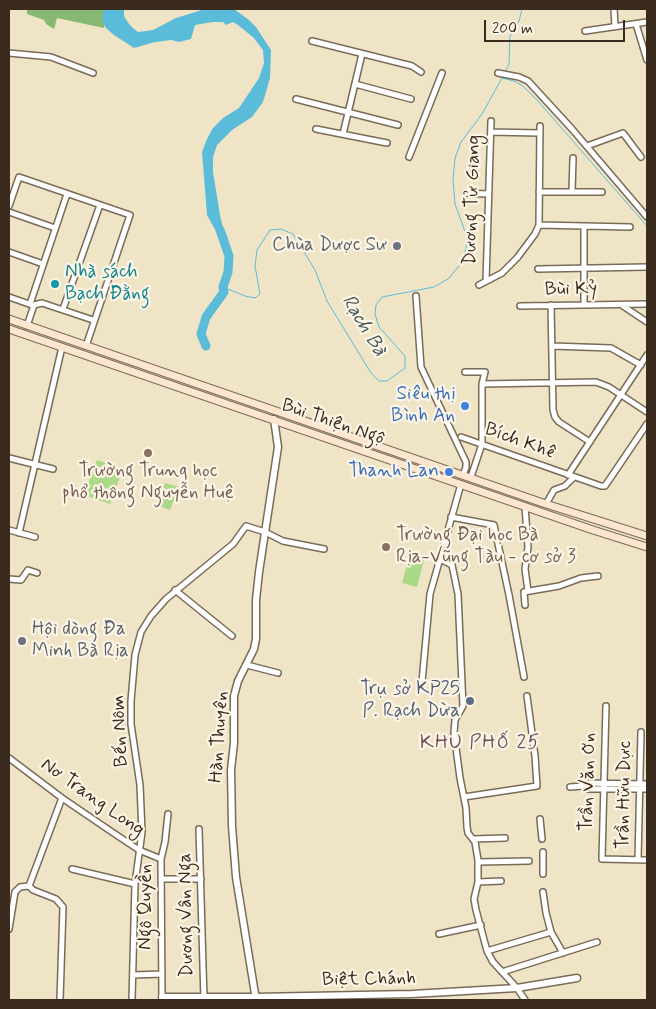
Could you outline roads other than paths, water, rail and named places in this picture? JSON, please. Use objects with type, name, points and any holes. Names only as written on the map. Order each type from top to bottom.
[{"type":"main road","name":"Bùi Thiện Ngộ","points":[[9,318],[27,326],[546,504],[647,536]]},
{"type":"main road","points":[[24,334],[27,326]]},
{"type":"main road","name":"Bùi Thiện Ngộ","points":[[9,329],[647,546]]},
{"type":"main road","points":[[173,386],[176,376]]},
{"type":"main road","points":[[296,427],[299,418]]},
{"type":"main road","points":[[465,485],[467,476]]},
{"type":"street","points":[[614,9],[615,26]]},
{"type":"street","points":[[585,31],[647,22]]},
{"type":"street","points":[[636,24],[647,60]]},
{"type":"street","points":[[312,41],[412,66],[421,72]]},
{"type":"street","points":[[9,53],[51,57],[93,73]]},
{"type":"street","points":[[343,134],[362,54]]},
{"type":"street","points":[[409,156],[442,73]]},
{"type":"street","points":[[498,73],[513,75],[528,81],[587,146],[647,217]]},
{"type":"street","points":[[355,84],[411,98]]},
{"type":"street","points":[[296,99],[398,125]]},
{"type":"street","name":"Dương Tử Giang","points":[[486,281],[491,121]]},
{"type":"street","points":[[480,285],[502,273],[517,258],[535,234],[539,225],[540,126]]},
{"type":"street","points":[[316,129],[387,143]]},
{"type":"street","points":[[491,132],[539,133]]},
{"type":"street","points":[[587,146],[623,133],[642,158]]},
{"type":"street","points":[[572,192],[573,158]]},
{"type":"street","points":[[9,206],[19,177],[130,215],[93,320],[86,346]]},
{"type":"street","points":[[539,192],[602,192]]},
{"type":"street","points":[[465,193],[488,194]]},
{"type":"street","points":[[27,326],[43,264],[67,194]]},
{"type":"street","points":[[63,310],[100,204]]},
{"type":"street","points":[[9,212],[56,228]]},
{"type":"street","points":[[539,225],[630,227]]},
{"type":"street","points":[[584,227],[584,305]]},
{"type":"street","points":[[9,252],[43,264]]},
{"type":"street","points":[[538,268],[647,267]]},
{"type":"street","points":[[416,296],[421,367],[466,462],[467,476]]},
{"type":"street","points":[[9,297],[32,305],[42,303],[93,320]]},
{"type":"street","name":"Bùi Kỷ","points":[[520,306],[647,304]]},
{"type":"street","points":[[551,305],[553,410],[559,422],[590,442]]},
{"type":"street","name":"Bùi Kỷ","points":[[622,305],[647,322]]},
{"type":"street","points":[[19,533],[62,346]]},
{"type":"street","points":[[552,346],[611,348],[641,365]]},
{"type":"street","points":[[546,504],[554,490],[565,486],[590,442],[647,355]]},
{"type":"street","points":[[465,372],[485,372],[482,384],[482,444],[467,476]]},
{"type":"street","points":[[482,384],[602,383],[647,412]]},
{"type":"street","name":"Hàn Thuyên","points":[[256,999],[236,877],[231,788],[234,743],[234,696],[238,681],[254,649],[256,639],[256,600],[278,447],[274,419]]},
{"type":"street","name":"Bích Khê","points":[[461,437],[605,486],[647,424]]},
{"type":"street","points":[[9,458],[53,469]]},
{"type":"street","points":[[422,682],[428,602],[450,517],[465,485]]},
{"type":"street","points":[[525,506],[528,547],[525,569],[528,591]]},
{"type":"street","points":[[450,517],[494,525],[524,677]]},
{"type":"street","name":"Bến Nôm","points":[[132,1000],[135,884],[142,832],[141,800],[131,724],[137,644],[146,623],[166,598],[233,544],[246,526],[265,532]]},
{"type":"street","points":[[9,530],[35,537]]},
{"type":"street","points":[[265,532],[283,541],[324,549]]},
{"type":"street","points":[[440,559],[452,565],[458,594],[463,706],[455,720],[454,733],[468,833],[473,839],[478,862],[478,882],[474,899],[487,951],[493,962],[517,988],[525,1000]]},
{"type":"street","points":[[9,579],[21,580],[28,570],[37,573]]},
{"type":"street","points":[[526,605],[524,592],[559,586],[581,578],[598,576]]},
{"type":"street","points":[[175,590],[232,636]]},
{"type":"street","points":[[247,665],[278,673]]},
{"type":"street","points":[[464,797],[537,786],[527,696]]},
{"type":"street","name":"Trần Văn Ơn","points":[[606,706],[602,859],[638,860]]},
{"type":"street","name":"Trần Hữu Dực","points":[[638,860],[641,732]]},
{"type":"street","name":"Nơ Trang Long","points":[[9,758],[62,798],[139,850],[161,859]]},
{"type":"street","points":[[570,787],[583,786],[587,783],[604,786],[640,786],[647,784]]},
{"type":"street","points":[[640,786],[647,789]]},
{"type":"street","points":[[29,886],[62,798]]},
{"type":"street","name":"Ngô Quyền","points":[[162,998],[161,859],[168,814]]},
{"type":"street","points":[[540,819],[542,839]]},
{"type":"street","name":"Dương Vân Nga","points":[[199,829],[203,998]]},
{"type":"street","points":[[473,839],[505,838]]},
{"type":"street","points":[[543,852],[543,874]]},
{"type":"street","points":[[638,860],[647,860]]},
{"type":"street","points":[[478,862],[529,861]]},
{"type":"street","points":[[72,869],[135,884]]},
{"type":"street","points":[[161,878],[201,879]]},
{"type":"street","points":[[478,882],[501,881]]},
{"type":"street","points":[[9,929],[15,892],[20,887],[29,886]]},
{"type":"street","points":[[29,886],[33,890],[56,900],[63,907],[60,1000]]},
{"type":"street","points":[[543,892],[551,932],[563,953]]},
{"type":"street","points":[[440,934],[481,925]]},
{"type":"street","points":[[487,951],[551,932]]},
{"type":"street","points":[[502,972],[597,942]]},
{"type":"street","points":[[133,975],[162,974]]},
{"type":"street","name":"Biệt Chánh","points":[[162,998],[256,999],[412,994],[517,988],[577,978]]},
{"type":"water","points":[[104,9],[124,9],[124,16],[129,24],[138,32],[153,30],[176,18],[205,9],[234,9],[256,27],[271,50],[270,78],[263,102],[252,117],[232,130],[217,145],[213,157],[213,172],[220,215],[228,238],[221,240],[207,215],[202,152],[213,128],[223,118],[239,108],[259,78],[264,63],[263,50],[254,38],[233,22],[226,25],[223,22],[213,22],[195,25],[191,39],[179,42],[171,40],[155,42],[134,48],[106,28],[102,20]]},
{"type":"waterway","points":[[506,70],[509,64],[510,36],[519,21],[522,9]]},
{"type":"waterway","name":"Rạch Bà","points":[[223,287],[255,298],[260,294],[255,266],[257,250],[270,230],[281,229],[293,234],[315,270],[327,301],[371,373],[379,381],[387,381],[405,368],[405,356],[379,327],[375,314],[376,305],[382,297],[434,287],[448,279],[460,265],[466,249],[467,237],[455,204],[453,179],[455,158],[461,142],[482,114],[502,78],[523,86],[537,100],[647,226]]},
{"type":"waterway","name":"Rạch Bà","points":[[206,346],[201,334],[206,317],[224,292],[223,287],[228,272],[229,256],[220,230]]},
{"type":"place","name":"Chùa Dược Sư","points":[[397,246]]},
{"type":"place","name":"Nhà sách Bạch Đằng","points":[[55,284]]},
{"type":"place","name":"Siêu thị Bình An","points":[[465,406]]},
{"type":"place","name":"Trường Trung học phổ thông Nguyễn Huệ","points":[[148,453]]},
{"type":"place","name":"Thanh Lan","points":[[449,472]]},
{"type":"place","name":"Trường Đại học Bà Rịa-Vũng Tàu - cơ sở 3","points":[[386,547]]},
{"type":"place","name":"Hội dòng Đa Minh Bà Rịa","points":[[22,641]]},
{"type":"place","name":"Trụ sở KP25 P. Rạch Dừa","points":[[470,701]]},
{"type":"district","name":"KHU PHỐ 25","points":[[480,744]]}]
